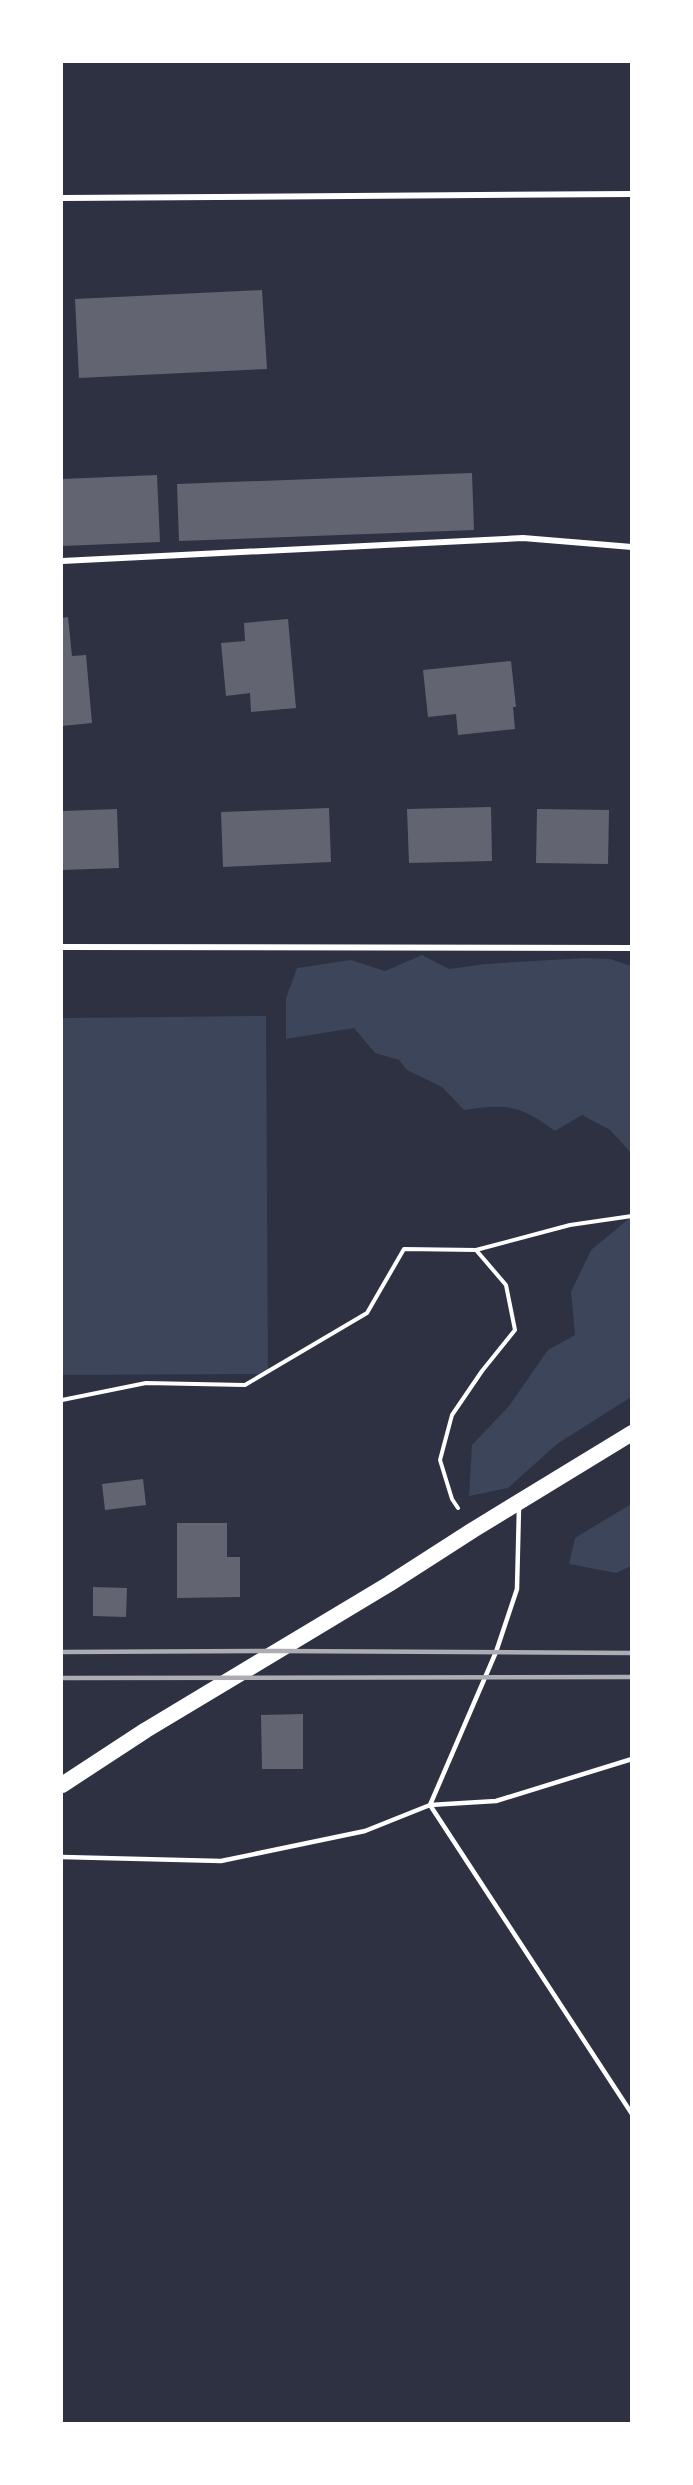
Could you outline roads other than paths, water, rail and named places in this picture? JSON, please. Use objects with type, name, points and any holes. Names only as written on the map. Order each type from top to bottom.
[{"type":"highway","points":[[62,1785],[166,1718],[389,1584],[472,1530],[632,1433]]},
{"type":"street","points":[[62,198],[632,194]]},
{"type":"street","points":[[62,561],[523,538],[632,547]]},
{"type":"street","points":[[62,947],[632,948]]},
{"type":"lane","points":[[430,1804],[496,1652],[517,1589],[519,1501]]},
{"type":"lane","points":[[62,1857],[221,1862],[365,1831],[430,1804],[496,1801],[632,1759]]},
{"type":"lane","points":[[430,1804],[632,2114]]},
{"type":"railway","points":[[62,1652],[632,1653]]},
{"type":"railway","points":[[62,1678],[632,1677]]}]
